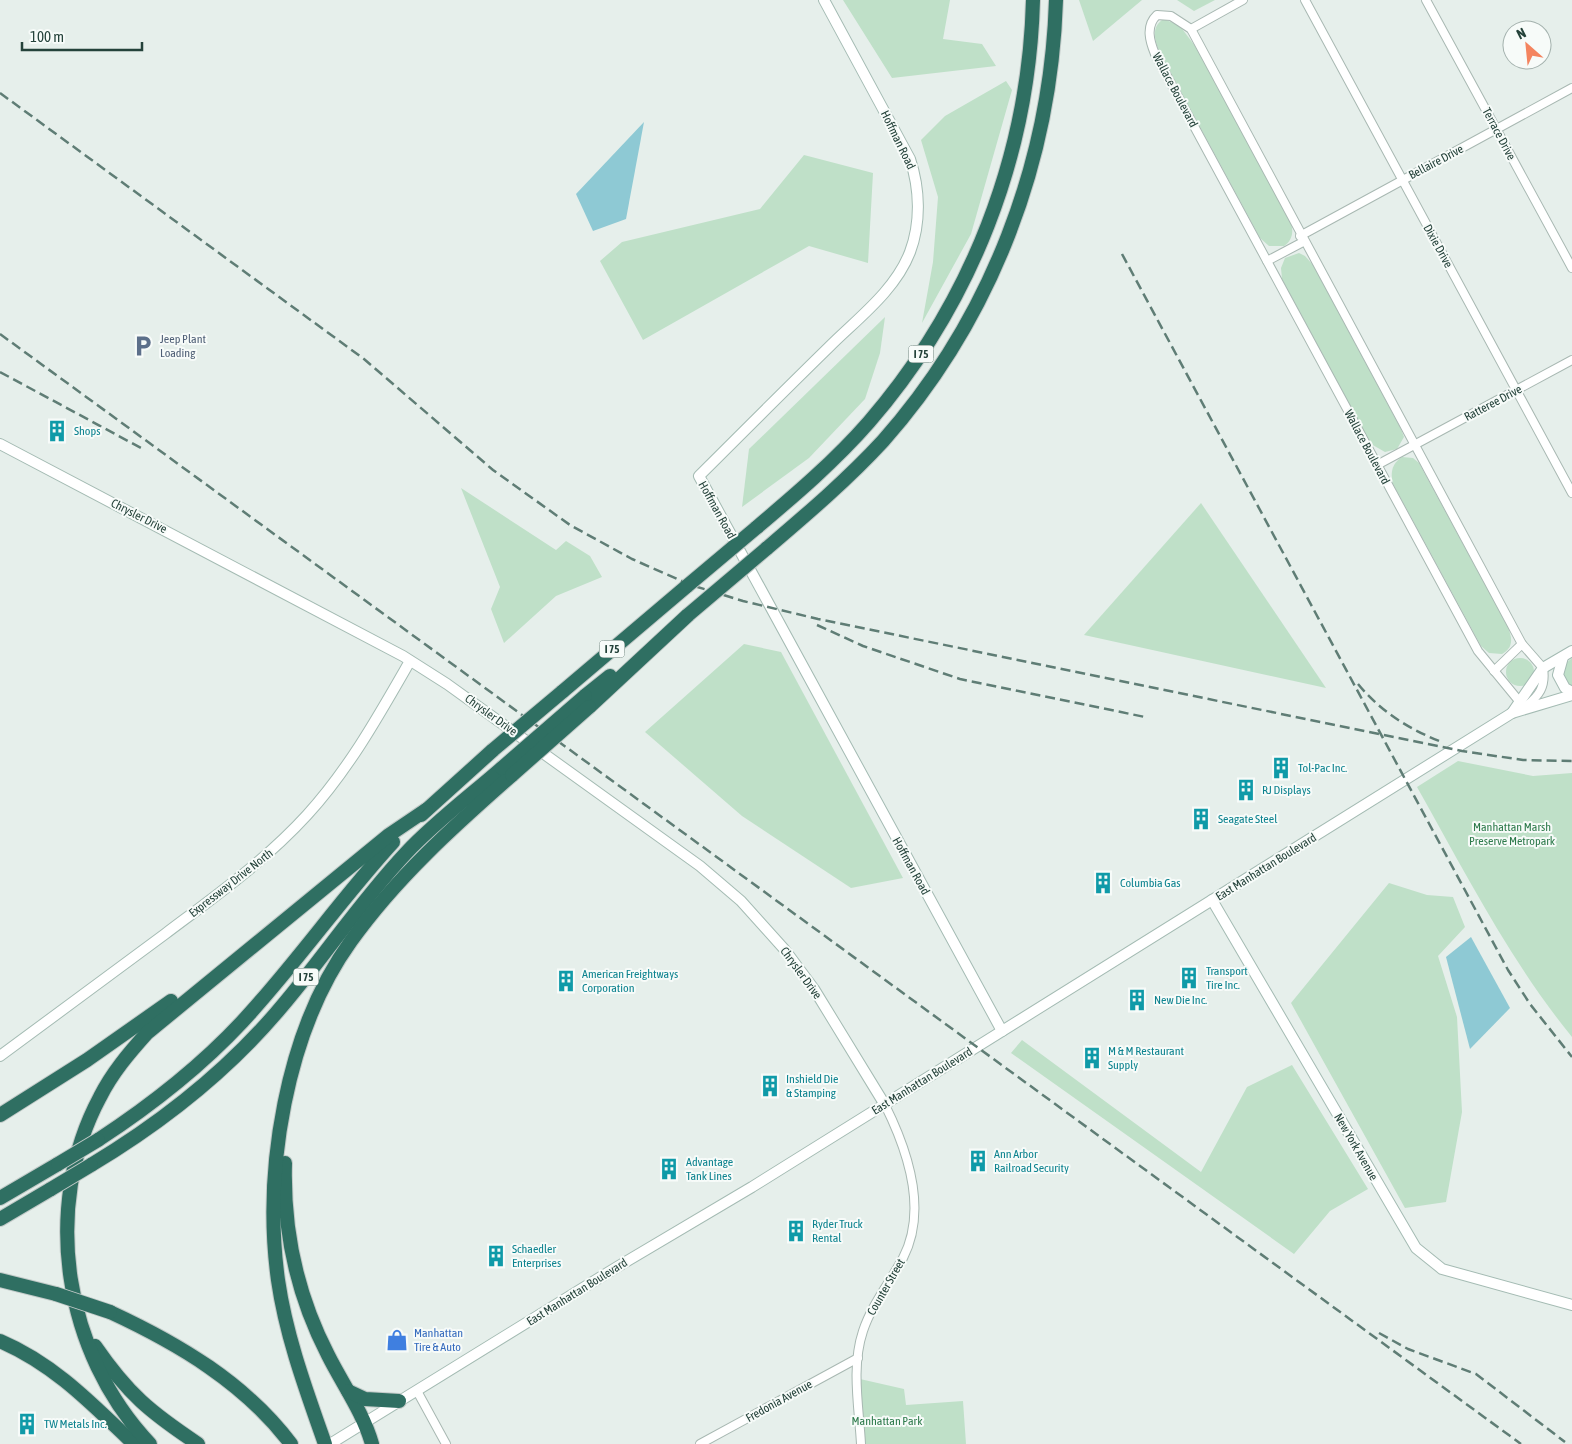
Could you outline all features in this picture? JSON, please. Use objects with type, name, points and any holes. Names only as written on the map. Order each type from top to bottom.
[{"type":"highway","name":"I 75","points":[[0,1198],[98,1140],[160,1097],[232,1032],[266,995],[361,877],[426,810],[493,750],[756,528],[848,445],[896,389],[922,353],[952,303],[978,250],[1000,195],[1016,134],[1027,80],[1033,0]]},
{"type":"highway","name":"I 75","points":[[0,1219],[91,1166],[162,1119],[223,1069],[276,1013],[354,912],[418,840],[507,772],[836,488],[872,452],[919,397],[944,362],[980,300],[1004,247],[1032,163],[1045,108],[1053,54],[1056,0]]},
{"type":"highway","points":[[325,1444],[298,1366],[283,1308],[276,1265],[274,1206],[280,1134],[293,1070],[309,1019],[340,958],[371,915],[408,871],[507,772]]},
{"type":"highway","points":[[150,1444],[122,1410],[94,1360],[82,1328],[73,1292],[67,1230],[72,1180],[86,1126],[104,1090],[128,1055],[159,1022],[389,836],[426,810]]},
{"type":"highway","points":[[340,958],[333,982],[313,1027],[298,1079],[287,1136],[285,1187],[289,1238],[302,1290],[327,1354],[365,1422],[372,1444]]},
{"type":"highway","points":[[0,1114],[87,1060],[195,984],[215,977]]},
{"type":"highway","points":[[0,1280],[56,1294],[110,1312],[155,1333],[207,1364],[254,1404],[291,1444]]},
{"type":"highway","points":[[82,1328],[118,1378],[137,1400],[162,1420],[198,1444]]},
{"type":"highway","points":[[0,1341],[34,1358],[63,1378],[134,1444]]},
{"type":"highway","points":[[348,1391],[365,1399],[399,1401]]},
{"type":"street","name":"Hoffman Road","points":[[824,0],[895,129],[914,171],[918,216],[910,253],[886,290],[699,476],[1002,1031]]},
{"type":"street","points":[[1190,29],[1243,0]]},
{"type":"street","name":"Dixie Drive","points":[[1305,0],[1572,493]]},
{"type":"street","name":"Terrace Drive","points":[[1426,0],[1572,268]]},
{"type":"street","name":"Wallace Boulevard","points":[[1518,708],[1494,671],[1478,651],[1152,46],[1149,30],[1157,15],[1171,16],[1190,29],[1522,644],[1544,668]]},
{"type":"street","name":"Bellaire Drive","points":[[1267,261],[1402,180],[1572,88]]},
{"type":"street","name":"Ratteree Drive","points":[[1377,465],[1572,360]]},
{"type":"street","name":"Chrysler Drive","points":[[0,444],[180,537],[410,661],[454,688],[700,866],[741,901],[785,950],[814,989],[885,1104]]},
{"type":"street","points":[[1494,671],[1522,644]]},
{"type":"street","name":"East Manhattan Boulevard","points":[[1518,708],[1544,668],[1568,653]]},
{"type":"street","points":[[1568,653],[1558,675],[1565,688],[1572,693]]},
{"type":"street","name":"Expressway Drive North","points":[[0,1056],[236,881],[272,850],[307,816],[342,773],[366,738],[410,661]]},
{"type":"street","name":"East Manhattan Boulevard","points":[[330,1444],[885,1104],[1518,708],[1572,693]]},
{"type":"street","name":"New York Avenue","points":[[1212,900],[1416,1248],[1442,1269],[1572,1305]]},
{"type":"street","name":"Counter Street","points":[[862,1444],[856,1377],[862,1332],[868,1317],[906,1252],[912,1228],[914,1195],[911,1180],[894,1124],[885,1104]]},
{"type":"street","name":"Fredonia Avenue","points":[[700,1444],[858,1358]]},
{"type":"street","points":[[418,1391],[446,1444]]},
{"type":"green space","points":[[843,0],[950,0],[943,39],[982,44],[996,66],[892,78]]},
{"type":"green space","points":[[1079,0],[1142,0],[1093,41]]},
{"type":"green space","points":[[1177,0],[1215,0],[1194,11]]},
{"type":"green space","points":[[1164,19],[1180,26],[1195,46],[1290,221],[1292,235],[1284,246],[1269,246],[1260,238],[1160,53],[1155,39],[1155,30]]},
{"type":"green space","points":[[1006,81],[1012,90],[971,234],[922,323],[933,262],[938,197],[921,140],[945,116]]},
{"type":"green space","points":[[804,155],[873,173],[868,263],[809,246],[643,340],[600,261],[622,242],[760,209]]},
{"type":"green space","points":[[1299,253],[1305,256],[1313,265],[1401,429],[1404,437],[1397,449],[1385,452],[1371,444],[1282,279],[1281,268],[1285,258]]},
{"type":"green space","points":[[885,317],[880,353],[865,399],[809,458],[742,507],[749,449]]},
{"type":"green space","points":[[1402,457],[1413,458],[1419,463],[1508,627],[1511,642],[1509,648],[1502,654],[1489,653],[1481,646],[1393,484],[1393,469],[1396,462]]},
{"type":"green space","points":[[461,488],[556,550],[566,541],[590,556],[602,577],[556,596],[504,643],[491,609],[500,587]]},
{"type":"green space","points":[[1201,503],[1326,688],[1084,635]]},
{"type":"green space","points":[[744,644],[781,652],[903,878],[851,888],[742,816],[645,732]]},
{"type":"green space","points":[[1520,658],[1530,662],[1534,672],[1530,682],[1520,686],[1510,682],[1506,672],[1510,662]]},
{"type":"green space","points":[[1572,658],[1572,688],[1568,686],[1561,676],[1564,665]]},
{"type":"green space","name":"Manhattan Marsh Preserve Metropark","points":[[1458,761],[1533,776],[1572,773],[1572,1037],[1528,978],[1508,947],[1417,787]]},
{"type":"green space","points":[[1389,883],[1427,895],[1453,897],[1465,927],[1438,956],[1457,1017],[1462,1112],[1446,1202],[1405,1208],[1291,1003]]},
{"type":"green space","points":[[1022,1040],[1201,1172],[1247,1087],[1292,1065],[1368,1189],[1330,1211],[1294,1254],[1011,1053]]},
{"type":"green space","name":"Manhattan Park","points":[[860,1379],[904,1389],[906,1405],[963,1401],[966,1444],[865,1444]]},
{"type":"water","points":[[644,122],[626,219],[593,231],[576,194]]},
{"type":"water","points":[[1471,937],[1510,1008],[1470,1049],[1446,957]]},
{"type":"railway","points":[[0,93],[364,359],[493,470],[570,525],[632,559],[691,585],[743,601],[818,619],[1462,751],[1523,760],[1572,761]]},
{"type":"railway","points":[[1122,254],[1508,970],[1530,1004],[1572,1057]]},
{"type":"railway","points":[[0,334],[1521,1444]]},
{"type":"railway","points":[[0,372],[141,448]]},
{"type":"railway","points":[[817,625],[863,646],[960,679],[1145,717]]},
{"type":"railway","points":[[1358,684],[1376,703],[1396,719],[1418,732],[1442,742]]},
{"type":"railway","points":[[1379,1333],[1408,1349],[1476,1374],[1565,1442]]},
{"type":"place","name":"Jeep Plant Loading","points":[[143,346]]},
{"type":"place","name":"Shops","points":[[57,431]]},
{"type":"place","name":"Tol-Pac Inc.","points":[[1281,768]]},
{"type":"place","name":"RJ Displays","points":[[1246,790]]},
{"type":"place","name":"Seagate Steel","points":[[1201,819]]},
{"type":"place","name":"Columbia Gas","points":[[1103,883]]},
{"type":"place","name":"Transport Tire Inc.","points":[[1189,978]]},
{"type":"place","name":"American Freightways Corporation","points":[[566,981]]},
{"type":"place","name":"New Die Inc.","points":[[1137,1000]]},
{"type":"place","name":"M & M Restaurant Supply","points":[[1092,1058]]},
{"type":"place","name":"Inshield Die & Stamping","points":[[770,1086]]},
{"type":"place","name":"Ann Arbor Railroad Security","points":[[978,1161]]},
{"type":"place","name":"Advantage Tank Lines","points":[[669,1169]]},
{"type":"place","name":"Ryder Truck Rental","points":[[796,1231]]},
{"type":"place","name":"Schaedler Enterprises","points":[[496,1256]]},
{"type":"place","name":"Manhattan Tire & Auto","points":[[397,1340]]},
{"type":"place","name":"TW Metals Inc.","points":[[27,1424]]}]
